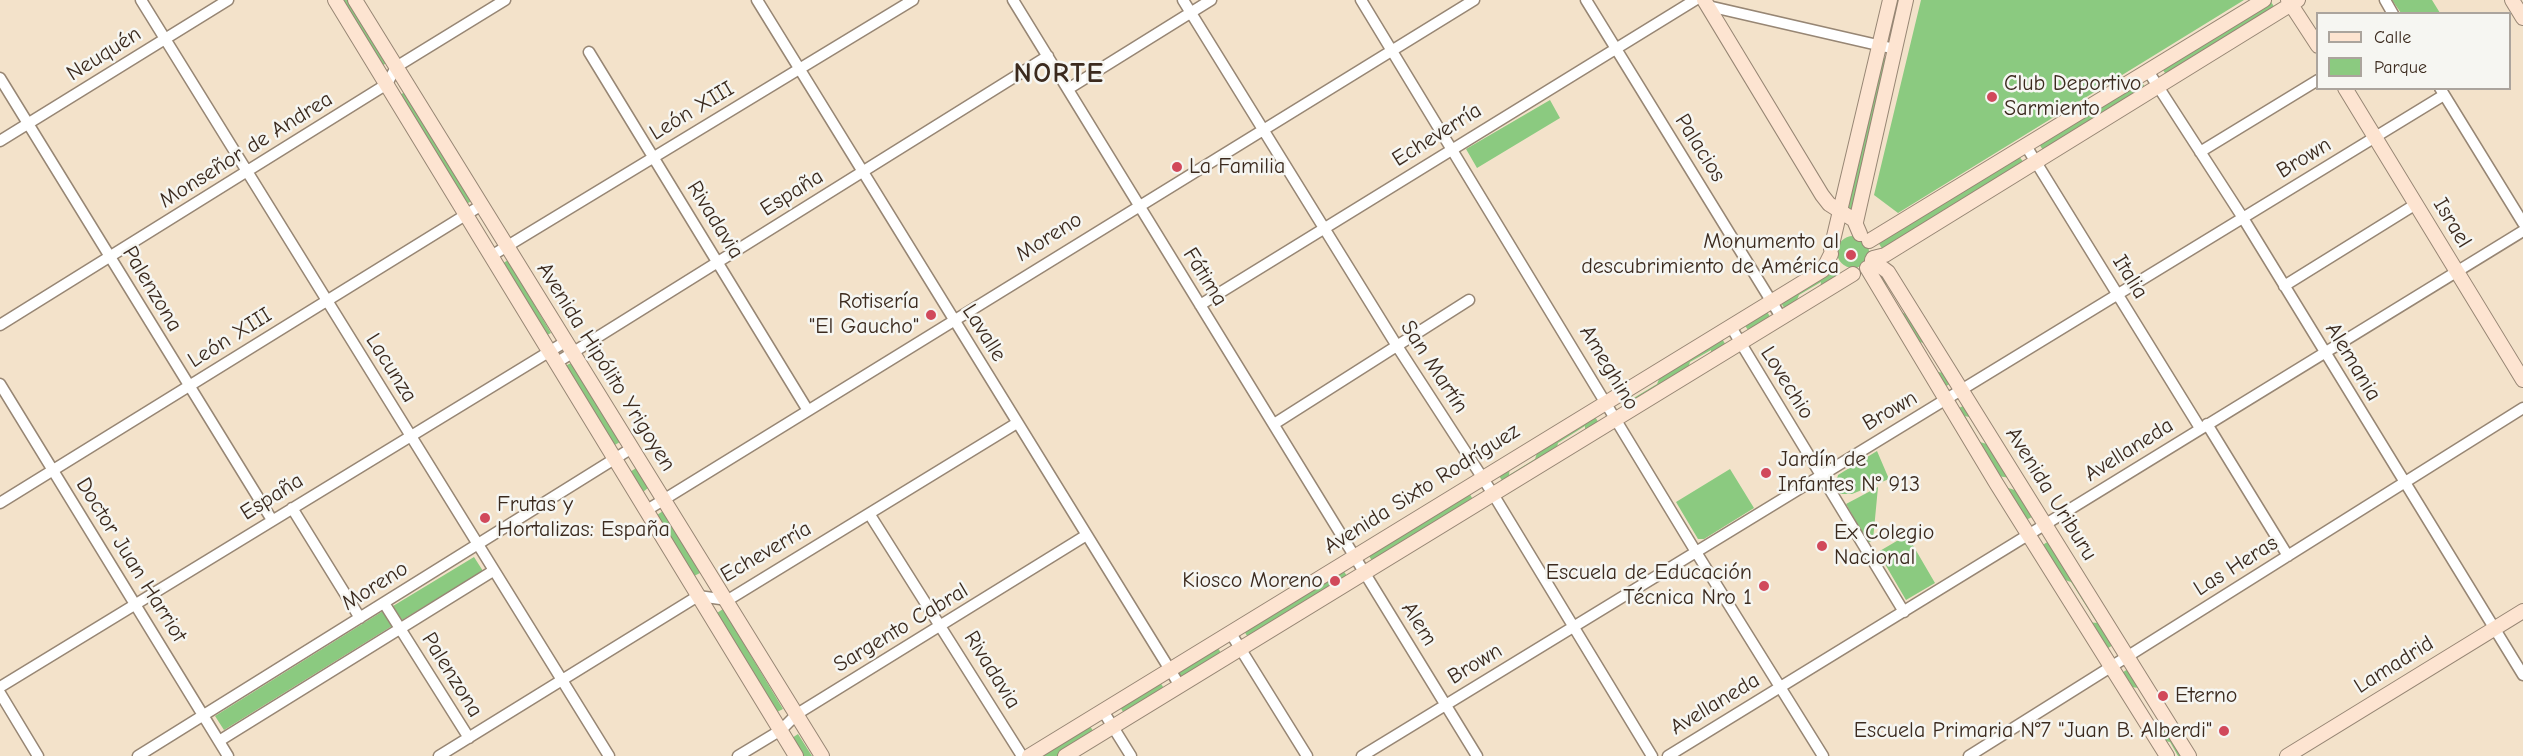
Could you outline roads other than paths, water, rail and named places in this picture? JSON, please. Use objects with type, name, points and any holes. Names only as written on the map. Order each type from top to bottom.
[{"type":"main road","name":"Avenida Hipólito Yrigoyen","points":[[335,0],[796,756]]},
{"type":"main road","name":"Avenida Hipólito Yrigoyen","points":[[355,0],[505,247],[728,600],[822,756]]},
{"type":"main road","points":[[1890,0],[1831,251],[1840,271],[1853,274],[2292,1],[2316,43]]},
{"type":"main road","points":[[1871,262],[1862,232],[1906,0]]},
{"type":"main road","points":[[1831,251],[1843,234],[1862,232],[2026,146],[2264,0]]},
{"type":"main road","points":[[2512,0],[2523,18]]},
{"type":"main road","points":[[1706,3],[1822,195],[1829,204],[1839,210],[1862,232]]},
{"type":"main road","name":"Israel","points":[[2345,90],[2523,380]]},
{"type":"main road","name":"Avenida Sixto Rodríguez","points":[[1029,756],[1824,270],[1831,251]]},
{"type":"main road","name":"Avenida Uriburu","points":[[1871,262],[1888,272],[2189,756]]},
{"type":"main road","name":"Avenida Uriburu","points":[[1871,262],[1947,400],[2167,756]]},
{"type":"main road","name":"Avenida Sixto Rodríguez","points":[[1065,756],[1853,274]]},
{"type":"main road","name":"Lamadrid","points":[[2287,756],[2523,611]]},
{"type":"street","name":"Lacunza","points":[[141,0],[609,756]]},
{"type":"street","name":"Neuquén","points":[[0,141],[228,0]]},
{"type":"street","points":[[396,67],[505,0]]},
{"type":"street","name":"Lavalle","points":[[757,0],[1085,536],[1180,686]]},
{"type":"street","name":"León XIII","points":[[491,256],[913,0]]},
{"type":"street","name":"Fátima","points":[[1013,0],[1365,573]]},
{"type":"street","name":"San Martín","points":[[1183,0],[1397,346],[1493,494],[1652,756]]},
{"type":"street","points":[[1068,89],[1211,0]]},
{"type":"street","name":"Ameghino","points":[[1361,0],[1453,148],[1696,552],[1823,756]]},
{"type":"street","name":"Moreno","points":[[646,510],[1474,0]]},
{"type":"street","name":"Palacios","points":[[1586,0],[1781,317]]},
{"type":"street","name":"Echeverría","points":[[1200,305],[1614,47],[1695,0]]},
{"type":"street","points":[[1706,3],[1895,49]]},
{"type":"street","name":"Rivadavia","points":[[589,52],[807,409]]},
{"type":"street","name":"España","points":[[0,687],[549,351],[568,347],[718,262],[1048,56]]},
{"type":"street","name":"Monseñor de Andrea","points":[[0,325],[387,84],[396,67]]},
{"type":"street","name":"Alemania","points":[[2148,71],[2242,218],[2523,675]]},
{"type":"street","name":"Palenzona","points":[[0,78],[272,520]]},
{"type":"street","points":[[2200,152],[2316,81]]},
{"type":"street","points":[[2442,92],[2523,223]]},
{"type":"street","name":"Brown","points":[[1362,756],[2376,137],[2442,92]]},
{"type":"street","name":"Italia","points":[[2026,146],[2118,294],[2288,556]]},
{"type":"street","points":[[2284,286],[2416,204]]},
{"type":"street","name":"León XIII","points":[[0,503],[480,206]]},
{"type":"street","name":"Avellaneda","points":[[1668,756],[2523,231]]},
{"type":"street","points":[[1274,424],[1469,300]]},
{"type":"street","name":"Lovechio","points":[[1731,327],[1904,612]]},
{"type":"street","name":"España","points":[[556,363],[568,347]]},
{"type":"street","name":"Doctor Juan Harriot","points":[[0,384],[228,756]]},
{"type":"street","name":"Las Heras","points":[[1969,756],[2523,408]]},
{"type":"street","name":"Echeverría","points":[[439,756],[698,596],[728,600],[1017,423]]},
{"type":"street","name":"Moreno","points":[[138,756],[632,448]]},
{"type":"street","points":[[292,508],[360,618]]},
{"type":"street","name":"Rivadavia","points":[[870,515],[1022,756]]},
{"type":"street","name":"Sargento Cabral","points":[[738,756],[781,730],[797,714],[942,627],[1085,536]]},
{"type":"street","points":[[219,741],[399,627],[493,571]]},
{"type":"street","name":"Alem","points":[[1365,573],[1477,756]]},
{"type":"street","name":"Palenzona","points":[[384,603],[469,738]]},
{"type":"street","points":[[1230,632],[1307,756]]},
{"type":"street","points":[[0,693],[38,756]]},
{"type":"street","points":[[1103,711],[1131,756]]},
{"type":"place","name":"Club Deportivo Sarmiento","points":[[1992,97]]},
{"type":"place","name":"La Familia","points":[[1177,167]]},
{"type":"place","name":"Monumento al descubrimiento de América","points":[[1851,255]]},
{"type":"place","name":"Rotisería \"El Gaucho\"","points":[[931,315]]},
{"type":"place","name":"Jardín de Infantes N° 913","points":[[1766,473]]},
{"type":"place","name":"Frutas y Hortalizas: España","points":[[485,518]]},
{"type":"place","name":"Ex Colegio Nacional","points":[[1822,546]]},
{"type":"place","name":"Kiosco Moreno","points":[[1335,581]]},
{"type":"place","name":"Escuela de Educación Técnica Nro 1","points":[[1764,586]]},
{"type":"place","name":"Eterno","points":[[2163,696]]},
{"type":"place","name":"Escuela Primaria N°7 \"Juan B. Alberdi\"","points":[[2224,731]]},
{"type":"district","name":"NORTE","points":[[1059,74]]}]
